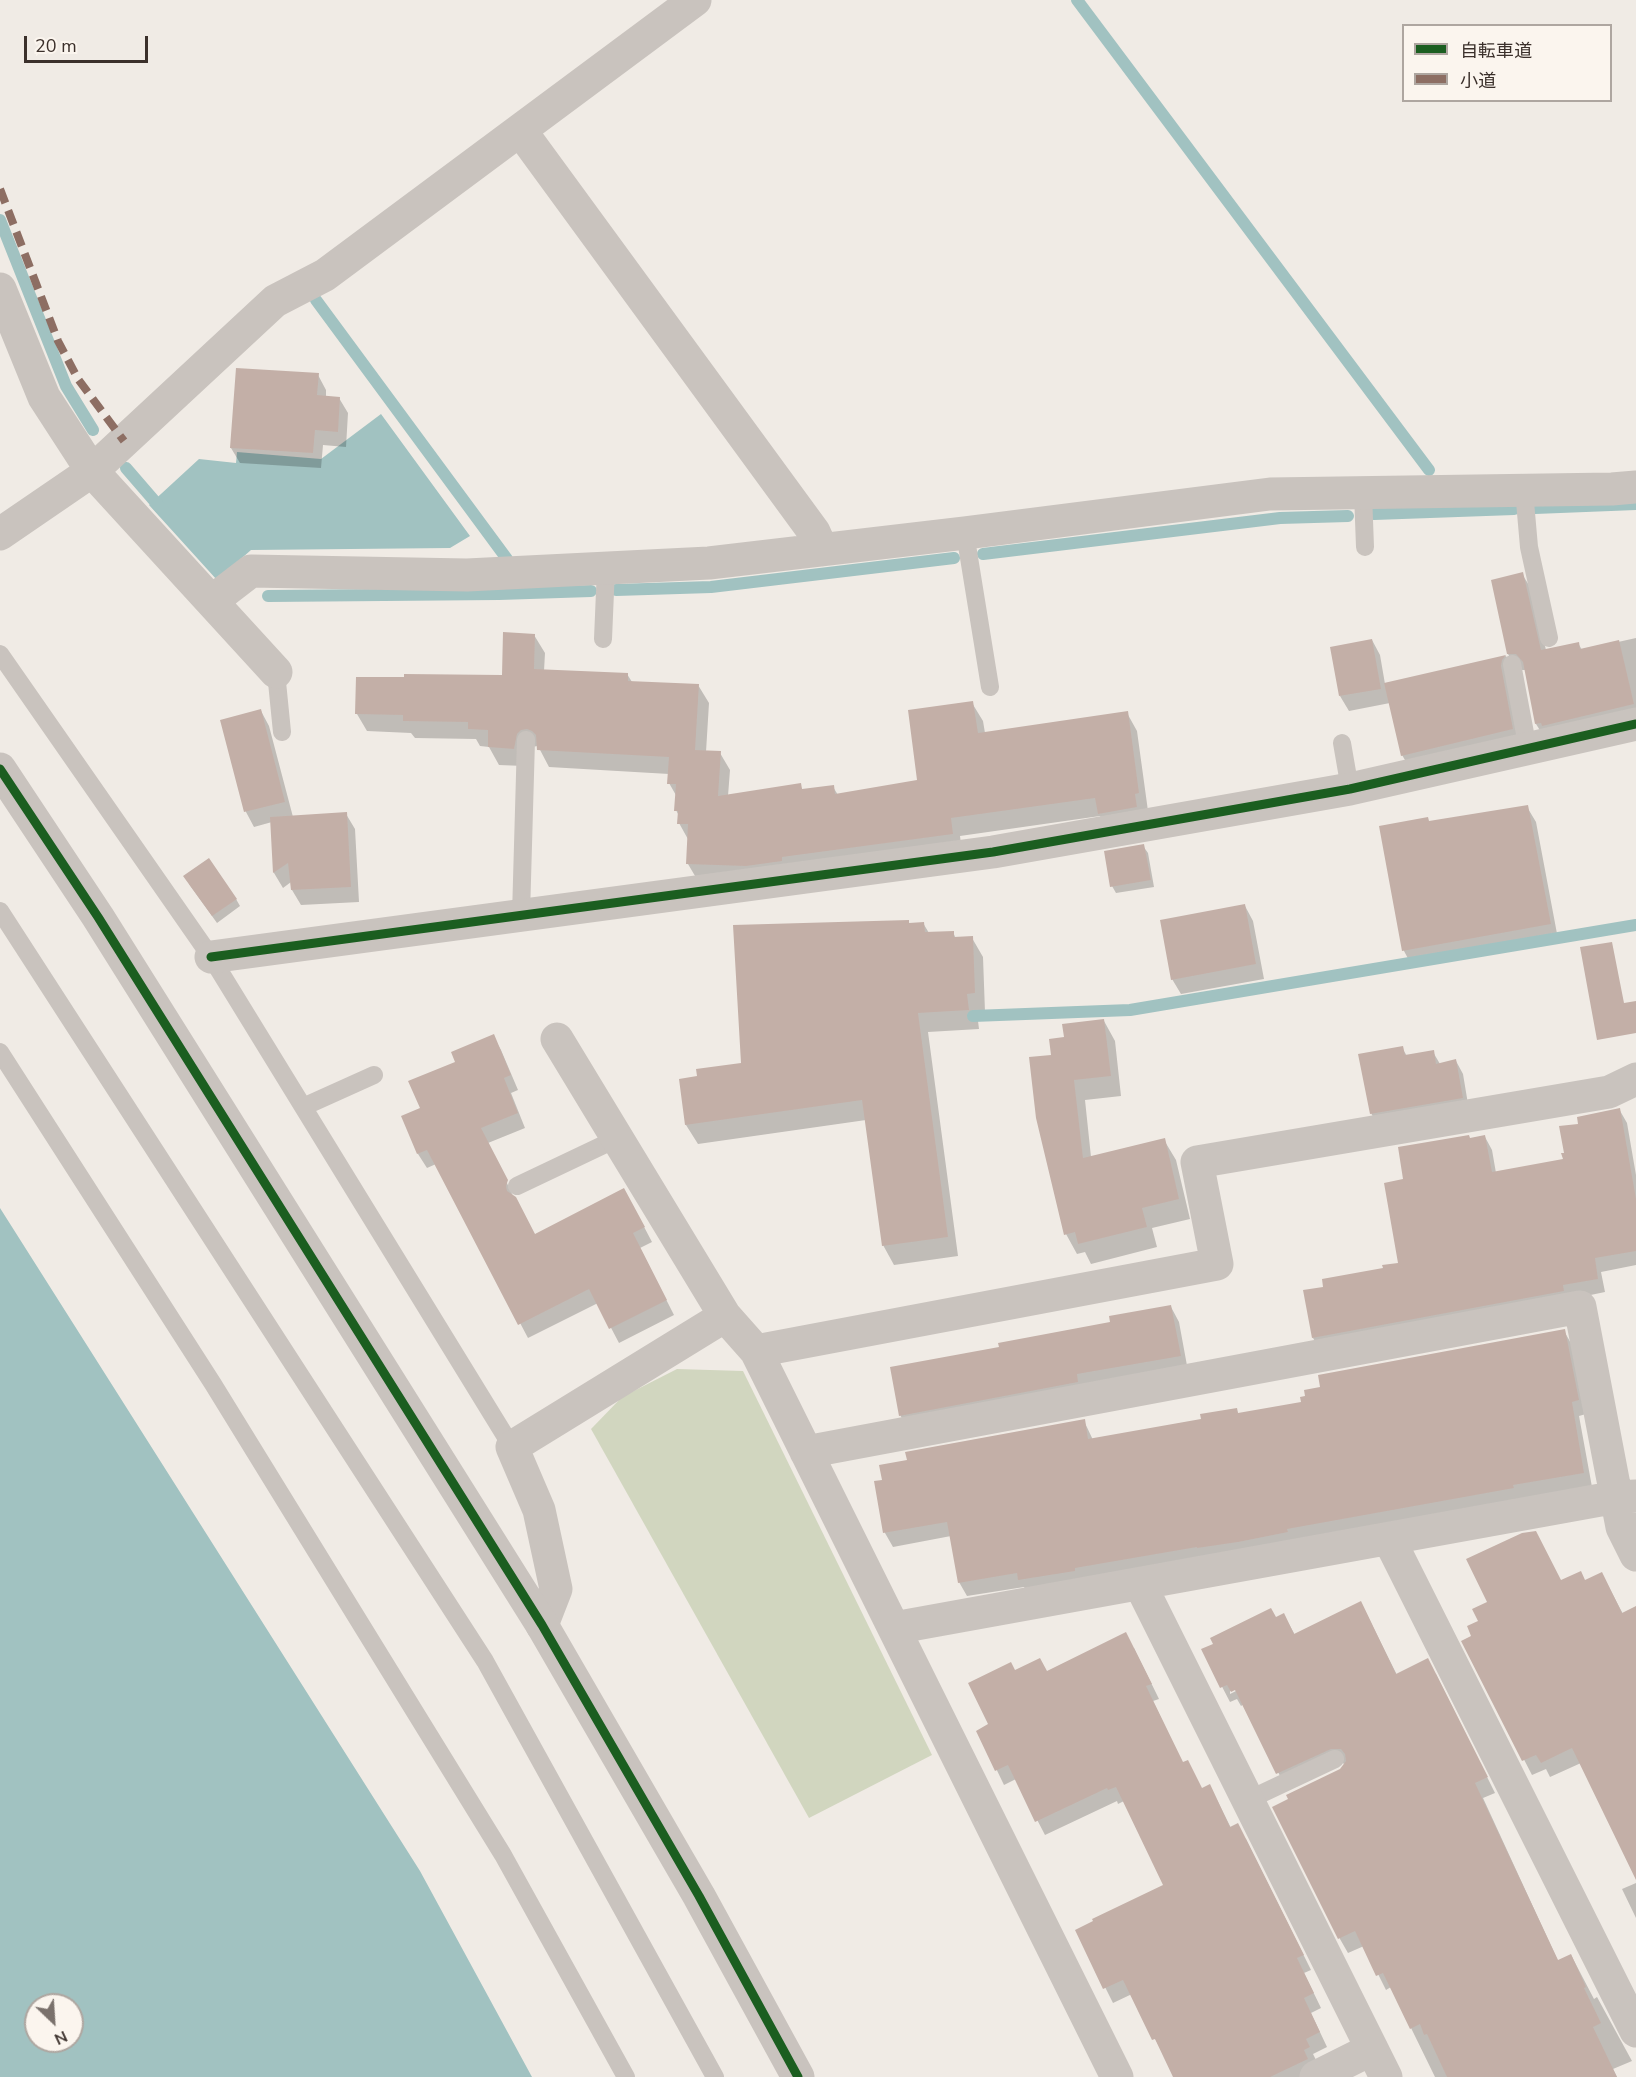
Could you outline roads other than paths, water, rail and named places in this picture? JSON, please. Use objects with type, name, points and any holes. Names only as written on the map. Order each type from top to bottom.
[{"type":"street","points":[[0,534],[92,471],[275,301],[325,275],[694,0]]},
{"type":"street","points":[[520,130],[814,532],[822,550]]},
{"type":"street","points":[[0,289],[44,398],[92,471],[276,672]]},
{"type":"street","points":[[212,602],[251,571],[467,575],[709,563],[965,534],[1270,494],[1636,487]]},
{"type":"street","points":[[211,957],[993,852],[1350,789],[1636,724]]},
{"type":"street","points":[[0,769],[98,917],[542,1626],[699,1896],[798,2077]]},
{"type":"street","points":[[557,1038],[725,1316],[756,1351],[1117,2077]]},
{"type":"street","points":[[756,1351],[1217,1264],[1197,1161],[1609,1092],[1636,1079]]},
{"type":"street","points":[[806,1452],[1580,1307],[1626,1497],[1623,1527],[1636,1555]]},
{"type":"street","points":[[542,1626],[556,1589],[539,1510],[512,1447],[725,1316]]},
{"type":"street","points":[[894,1628],[1626,1497]]},
{"type":"street","points":[[1389,1539],[1636,2031]]},
{"type":"street","points":[[1140,1584],[1379,2063],[1316,2077]]},
{"type":"lane","points":[[1524,490],[1529,547],[1549,638]]},
{"type":"lane","points":[[1363,493],[1365,547]]},
{"type":"lane","points":[[965,534],[990,687]]},
{"type":"lane","points":[[603,639],[606,568]]},
{"type":"lane","points":[[0,654],[211,957],[512,1447]]},
{"type":"lane","points":[[1512,664],[1528,749]]},
{"type":"lane","points":[[276,672],[282,732]]},
{"type":"lane","points":[[520,915],[526,740]]},
{"type":"lane","points":[[1342,743],[1350,789]]},
{"type":"lane","points":[[0,911],[485,1661],[716,2077]]},
{"type":"lane","points":[[0,1052],[213,1384],[503,1855],[626,2077]]},
{"type":"lane","points":[[303,1107],[374,1075]]},
{"type":"lane","points":[[517,1186],[618,1138]]},
{"type":"lane","points":[[1248,1800],[1335,1759]]},
{"type":"water","points":[[381,414],[470,536],[450,548],[251,550],[217,580],[149,505],[199,459],[236,463],[237,452],[321,459]]},
{"type":"water","points":[[0,1208],[420,1871],[532,2077],[0,2077]]},
{"type":"waterway","points":[[1077,0],[1429,470]]},
{"type":"waterway","points":[[0,220],[66,386],[93,430]]},
{"type":"waterway","points":[[316,300],[507,559]]},
{"type":"waterway","points":[[126,468],[164,512]]},
{"type":"waterway","points":[[1535,508],[1636,504]]},
{"type":"waterway","points":[[1374,514],[1514,509]]},
{"type":"waterway","points":[[983,554],[1280,518],[1348,516]]},
{"type":"waterway","points":[[616,590],[711,587],[954,558]]},
{"type":"waterway","points":[[268,596],[591,591]]},
{"type":"waterway","points":[[973,1016],[1130,1010],[1636,925]]}]
